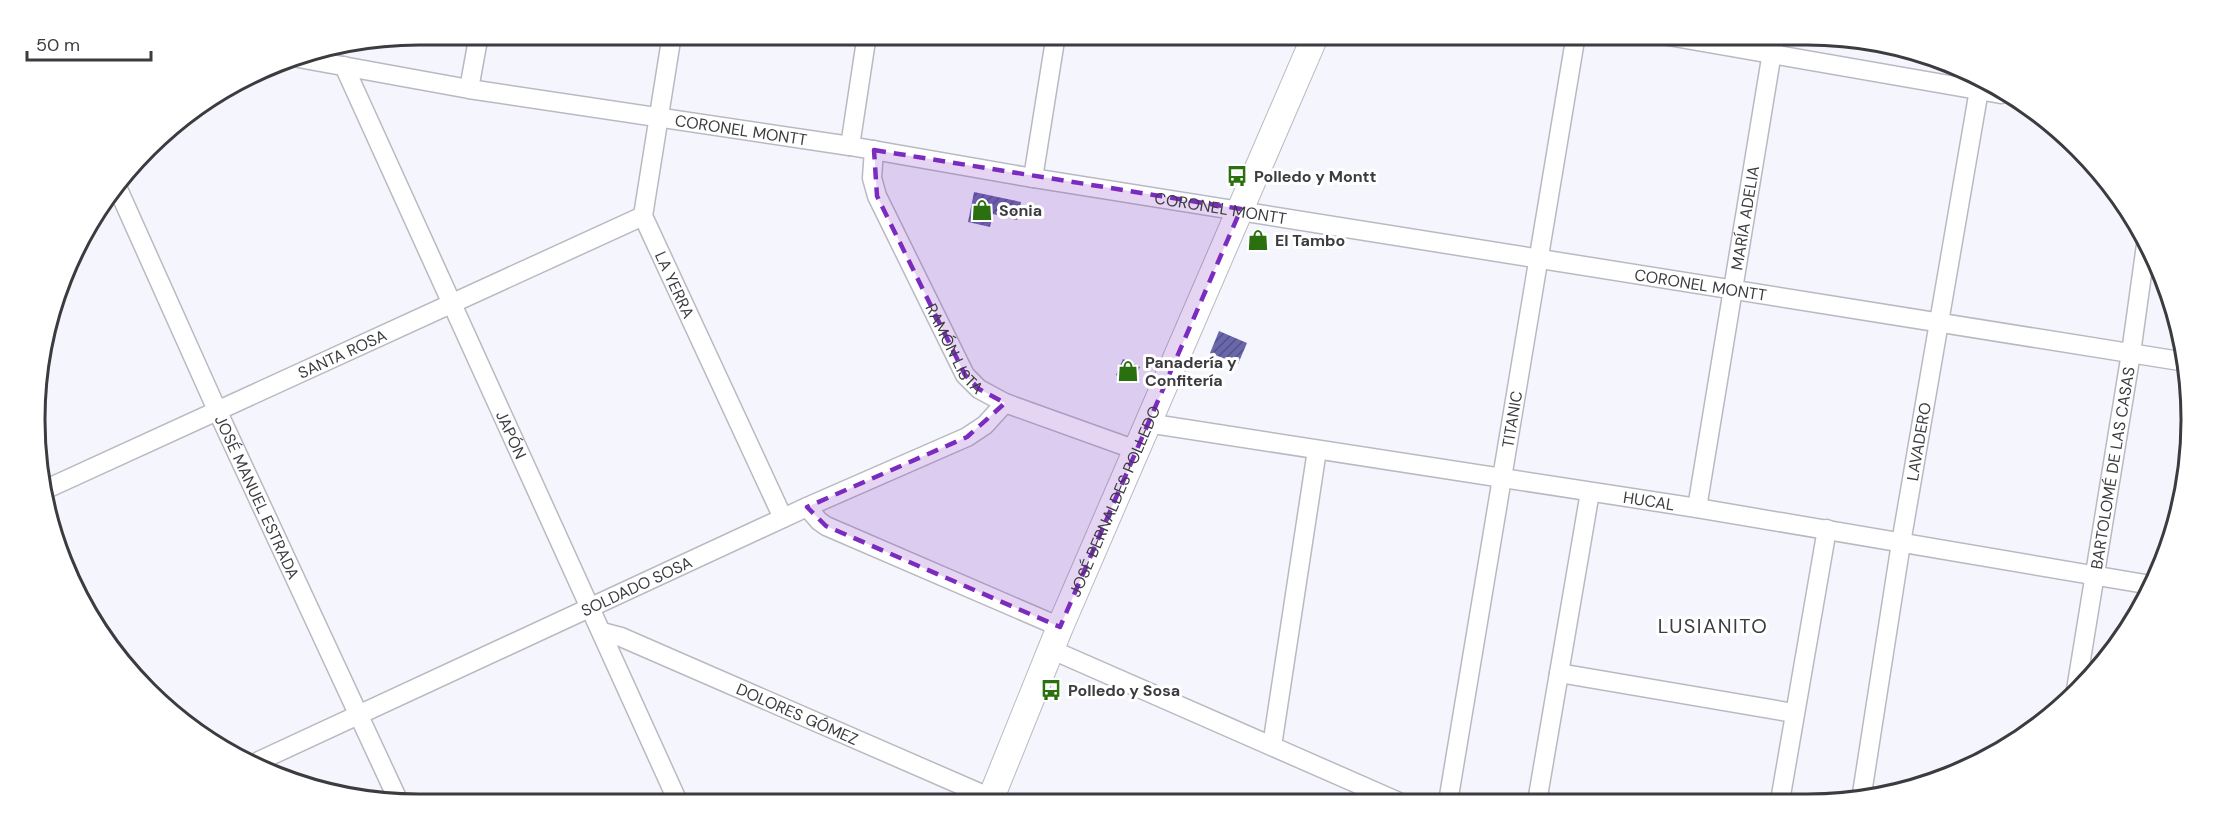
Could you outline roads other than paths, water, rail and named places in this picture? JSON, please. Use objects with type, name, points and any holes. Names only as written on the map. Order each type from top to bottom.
[{"type":"main road","name":"JOSÉ BERNALDES POLLEDO","points":[[993,794],[1055,638],[1311,45]]},
{"type":"street","points":[[469,88],[477,45]]},
{"type":"street","points":[[643,216],[670,45]]},
{"type":"street","points":[[850,146],[865,45]]},
{"type":"street","points":[[1033,177],[1054,45]]},
{"type":"street","name":"TITANIC","points":[[1449,794],[1574,45]]},
{"type":"street","points":[[1724,45],[1978,87]]},
{"type":"street","name":"MARÍA ADELIA","points":[[1697,508],[1773,45]]},
{"type":"street","name":"CORONEL MONTT","points":[[314,61],[469,88],[850,146],[2176,361]]},
{"type":"street","name":"JAPÓN","points":[[344,66],[675,794]]},
{"type":"street","name":"LAVADERO","points":[[1863,790],[1901,543],[1979,87]]},
{"type":"street","name":"RAMÓN LISTA","points":[[874,150],[872,178],[877,196],[965,375],[979,389],[1005,403],[1136,450]]},
{"type":"street","name":"JOSÉ MANUEL ESTRADA","points":[[120,195],[395,793]]},
{"type":"street","name":"SANTA ROSA","points":[[51,487],[643,216]]},
{"type":"street","name":"LA YERRA","points":[[643,216],[783,518]]},
{"type":"street","name":"BARTOLOMÉ DE LAS CASAS","points":[[2078,676],[2131,354],[2144,259]]},
{"type":"street","name":"SOLDADO SOSA","points":[[264,760],[783,518],[967,437],[985,425],[1005,403]]},
{"type":"street","name":"HUCAL","points":[[1147,423],[1697,508],[2143,584]]},
{"type":"street","points":[[1272,746],[1317,450]]},
{"type":"street","points":[[1538,794],[1590,492]]},
{"type":"street","points":[[807,507],[826,526],[1272,746],[1381,794]]},
{"type":"street","points":[[1781,794],[1827,530]]},
{"type":"street","name":"DOLORES GÓMEZ","points":[[602,632],[621,637],[974,794]]},
{"type":"street","points":[[1559,673],[1794,713]]},
{"type":"place","name":"Polledo y Montt","points":[[1237,176]]},
{"type":"place","name":"Sonia","points":[[982,210]]},
{"type":"place","name":"El Tambo","points":[[1258,240]]},
{"type":"place","name":"Panadería y Confitería","points":[[1128,371]]},
{"type":"place","name":"Polledo y Sosa","points":[[1051,690]]},
{"type":"district","name":"LUSIANITO","points":[[1713,626]]}]
